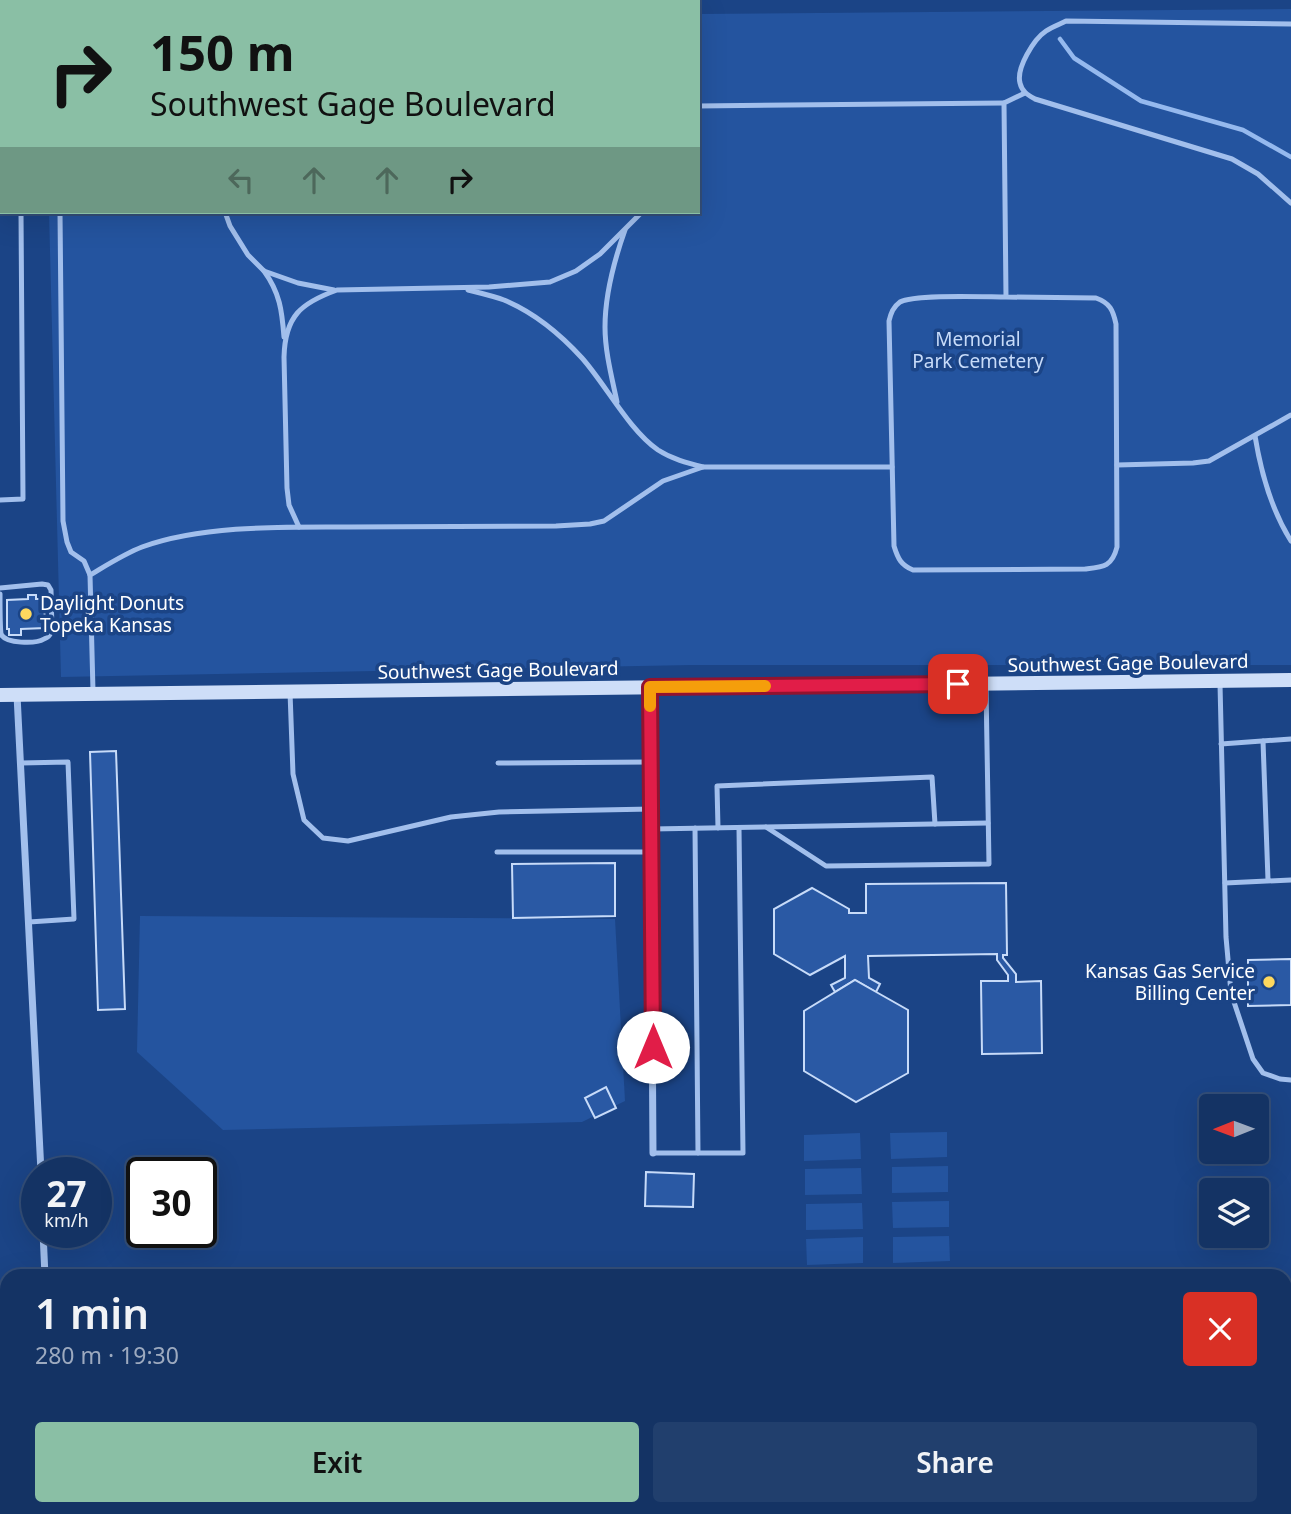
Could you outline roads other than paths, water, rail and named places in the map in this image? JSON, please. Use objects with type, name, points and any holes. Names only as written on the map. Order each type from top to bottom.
[{"type":"main road","name":"Southwest Gage Boulevard","points":[[0,695],[1291,680]]},
{"type":"street","points":[[650,687],[653,1153]]},
{"type":"street","points":[[17,695],[40,1157]]},
{"type":"street","points":[[44,1248],[45,1269]]},
{"type":"lane","points":[[1291,24],[1066,21],[1046,31],[1032,45],[1023,63],[1019,82],[1025,93],[1035,99],[1232,159],[1258,174],[1291,203]]},
{"type":"lane","points":[[700,106],[1004,103],[1025,93]]},
{"type":"lane","points":[[1004,103],[1006,297]]},
{"type":"lane","points":[[0,500],[23,499],[21,214]]},
{"type":"lane","points":[[60,214],[63,522],[71,552],[84,561],[90,575],[93,694]]},
{"type":"lane","points":[[226,214],[248,255],[274,284],[278,295],[285,340],[286,488],[289,505],[299,527]]},
{"type":"lane","points":[[264,271],[298,283],[337,290],[461,288],[550,282],[576,271],[600,254],[640,214]]},
{"type":"lane","points":[[618,405],[608,362],[605,328],[607,297],[614,261],[626,228]]},
{"type":"lane","points":[[461,288],[504,300],[531,314],[581,358],[642,436],[658,450],[679,461],[703,467],[892,467]]},
{"type":"lane","points":[[285,340],[290,324],[301,307],[317,297],[337,290]]},
{"type":"lane","points":[[1006,297],[1096,298],[1105,301],[1114,314],[1117,465],[1117,547],[1114,558],[1109,564],[1100,567],[1072,569],[913,570],[898,559],[894,546],[889,321],[893,309],[900,302],[918,298],[1006,297]]},
{"type":"lane","points":[[1117,465],[1209,461],[1291,415]]},
{"type":"lane","points":[[1255,436],[1262,476],[1283,529],[1291,541]]},
{"type":"lane","points":[[90,575],[143,547],[184,536],[222,531],[299,527],[590,524],[611,517],[663,481],[703,467]]},
{"type":"lane","points":[[0,588],[48,585],[51,590],[52,631],[48,637],[41,641],[5,640],[1,634],[0,594]]},
{"type":"lane","points":[[1220,681],[1226,937],[1231,993],[1258,1066],[1263,1073],[1291,1080]]},
{"type":"lane","points":[[766,827],[826,866],[989,864],[986,684]]},
{"type":"lane","points":[[290,692],[293,774],[304,820],[323,838],[348,841],[451,817],[499,812],[652,808]]},
{"type":"lane","points":[[1221,744],[1291,739]]},
{"type":"lane","points":[[1263,741],[1268,880]]},
{"type":"lane","points":[[20,764],[68,762],[74,919],[29,922]]},
{"type":"lane","points":[[498,763],[651,762]]},
{"type":"lane","points":[[718,828],[717,786],[932,777],[935,824]]},
{"type":"lane","points":[[652,829],[989,823]]},
{"type":"lane","points":[[695,828],[698,1153]]},
{"type":"lane","points":[[653,1153],[743,1153],[739,828]]},
{"type":"lane","points":[[497,852],[652,852]]},
{"type":"lane","points":[[1225,883],[1291,880]]},
{"type":"waterway","points":[[1060,39],[1074,58],[1141,101],[1243,130],[1291,157]]},
{"type":"place","name":"Daylight Donuts Topeka Kansas","points":[[26,614]]},
{"type":"place","name":"Kansas Gas Service Billing Center","points":[[1269,982]]},
{"type":"park label","name":"Memorial Park Cemetery","points":[[978,350]]}]
